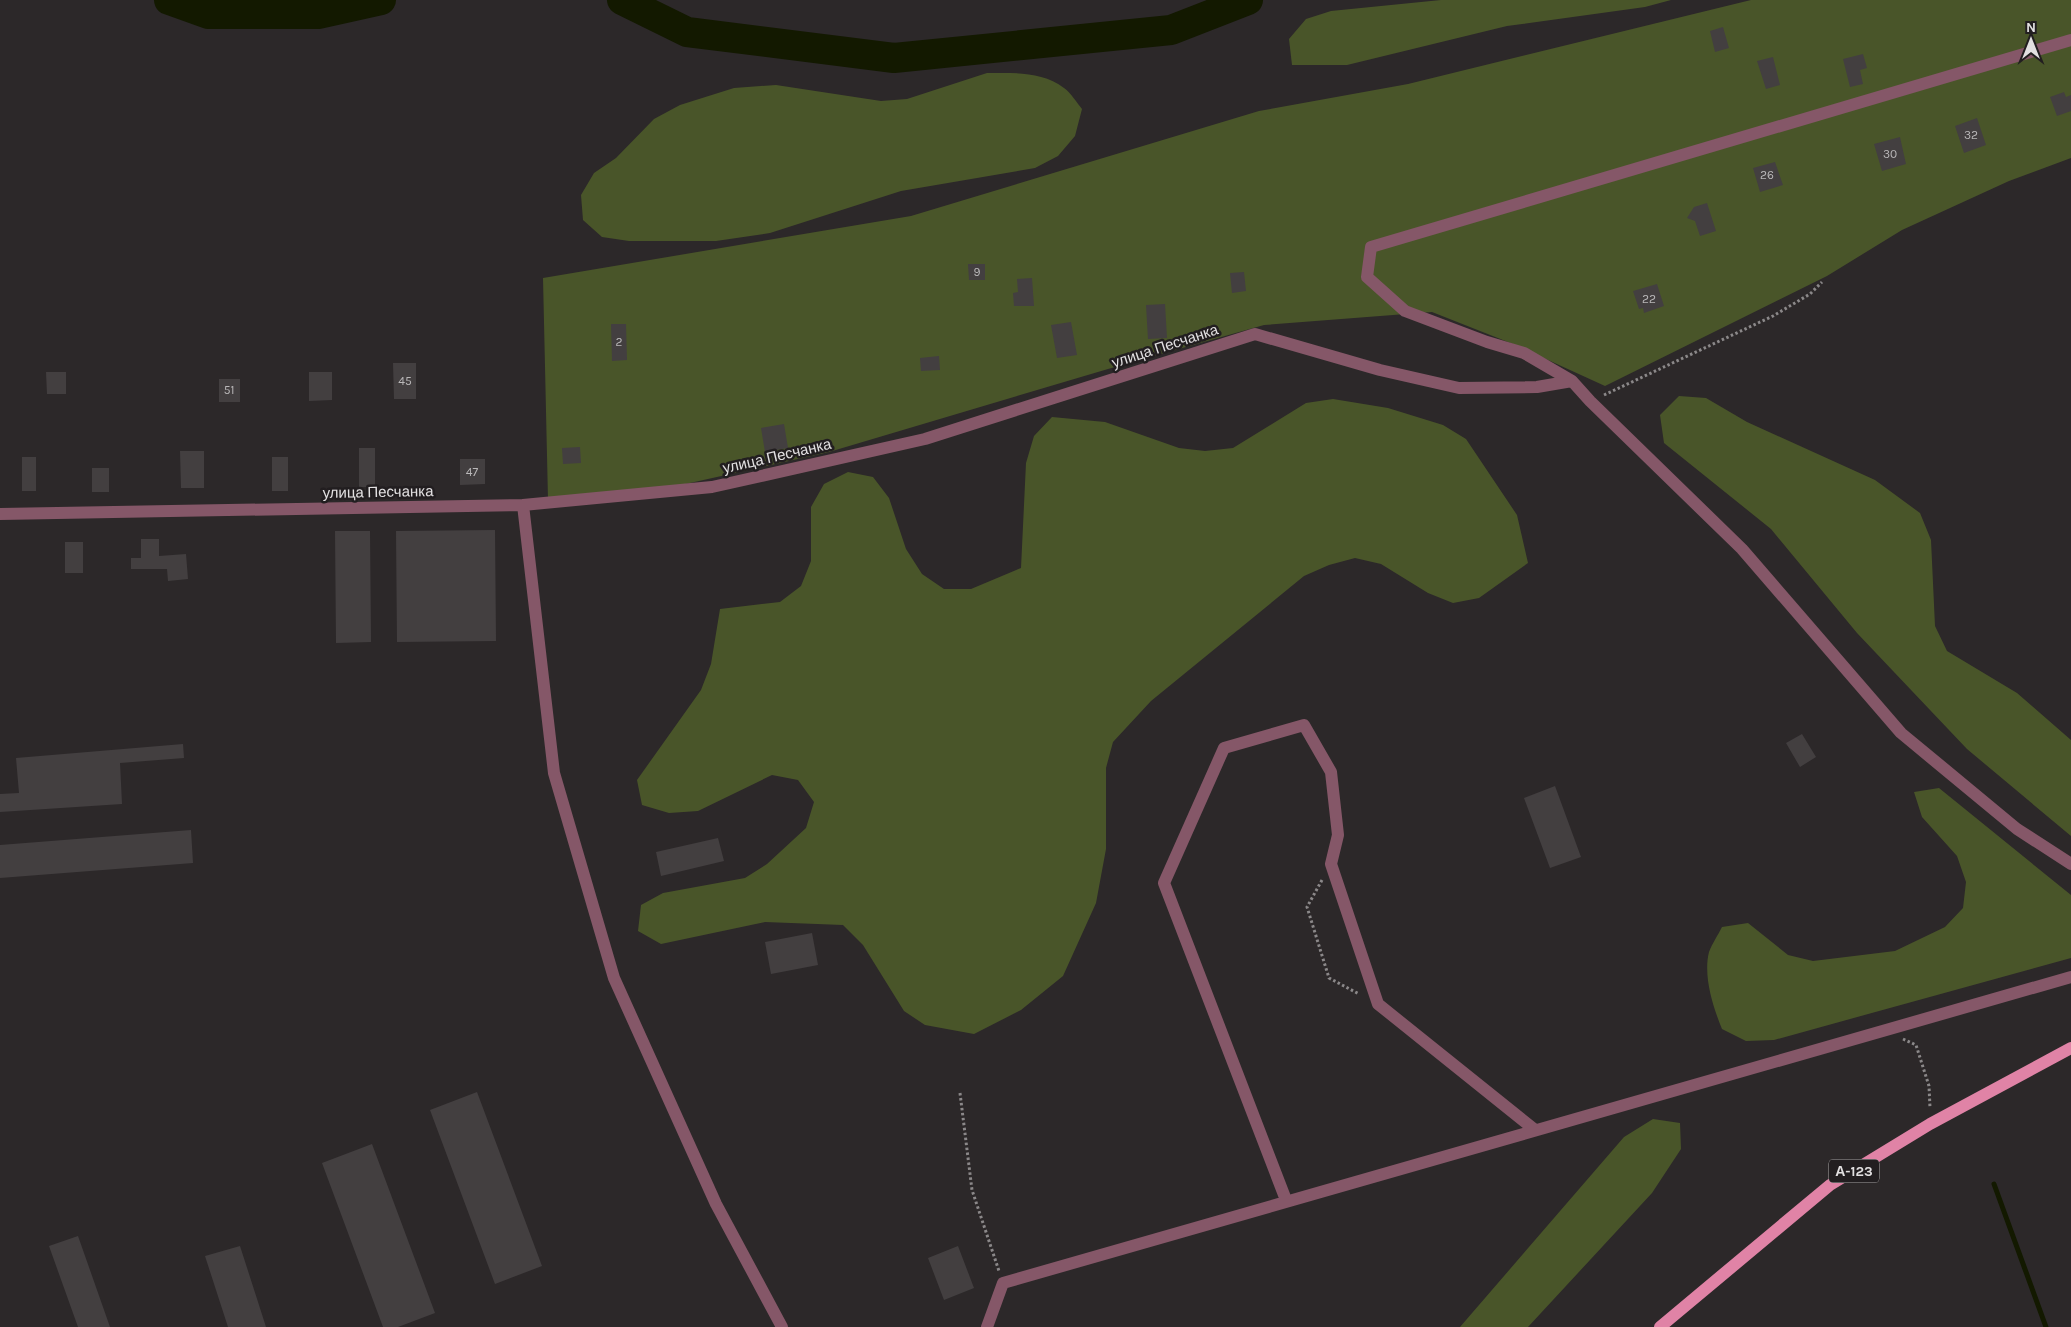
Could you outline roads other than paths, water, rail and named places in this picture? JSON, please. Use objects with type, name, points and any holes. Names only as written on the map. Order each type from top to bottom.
[{"type":"main road","name":"А-123","points":[[1660,1327],[1830,1186],[1930,1124],[2071,1048]]},
{"type":"street","points":[[2071,40],[1371,247],[1367,277],[1405,311],[1486,342],[1524,353],[1572,381],[1590,401],[1742,549],[1900,733],[2017,829],[2071,864]]},
{"type":"street","name":"улица Песчанка","points":[[0,514],[523,505],[712,487],[925,439],[1255,334],[1380,370],[1460,388],[1536,387],[1572,381]]},
{"type":"street","points":[[523,505],[554,774],[614,978],[716,1204],[782,1327]]},
{"type":"street","points":[[1286,1200],[1164,883],[1224,748],[1304,725],[1330,772],[1338,835],[1330,864],[1378,1004],[1535,1130]]},
{"type":"street","points":[[987,1327],[1003,1283],[1286,1200],[2071,977]]},
{"type":"waterway","points":[[169,0],[208,14],[318,14],[381,0]]},
{"type":"waterway","points":[[622,0],[687,32],[894,58],[1171,30],[1248,0]]},
{"type":"waterway","points":[[1994,1184],[2046,1327]]}]
